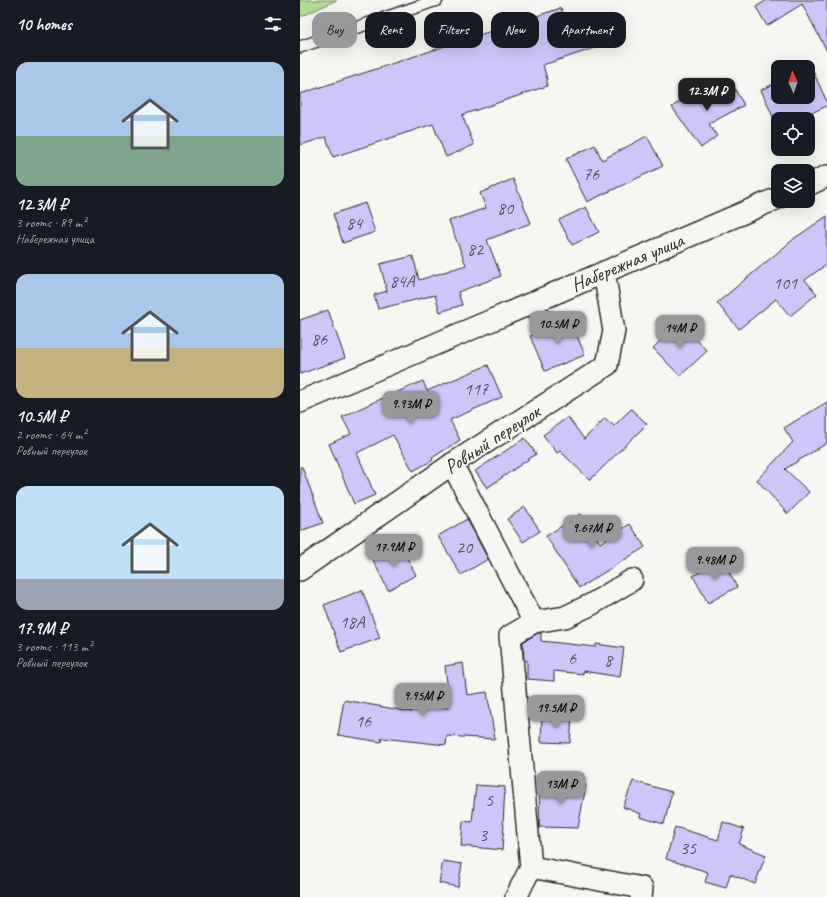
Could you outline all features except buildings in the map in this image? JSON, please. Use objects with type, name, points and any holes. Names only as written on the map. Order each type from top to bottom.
[{"type":"street","points":[[815,182],[827,176]]},
{"type":"street","name":"Набережная улица","points":[[300,402],[771,201]]},
{"type":"street","name":"Ровный переулок","points":[[300,570],[452,464],[607,365],[614,331],[604,272]]},
{"type":"street","points":[[452,464],[534,622]]},
{"type":"street","points":[[516,897],[531,867],[510,636],[534,622],[565,617],[592,604],[632,580]]},
{"type":"street","points":[[531,867],[642,888],[641,897]]},
{"type":"lane","points":[[300,47],[437,0]]},
{"type":"green space","points":[[300,0],[337,0],[300,17]]}]
